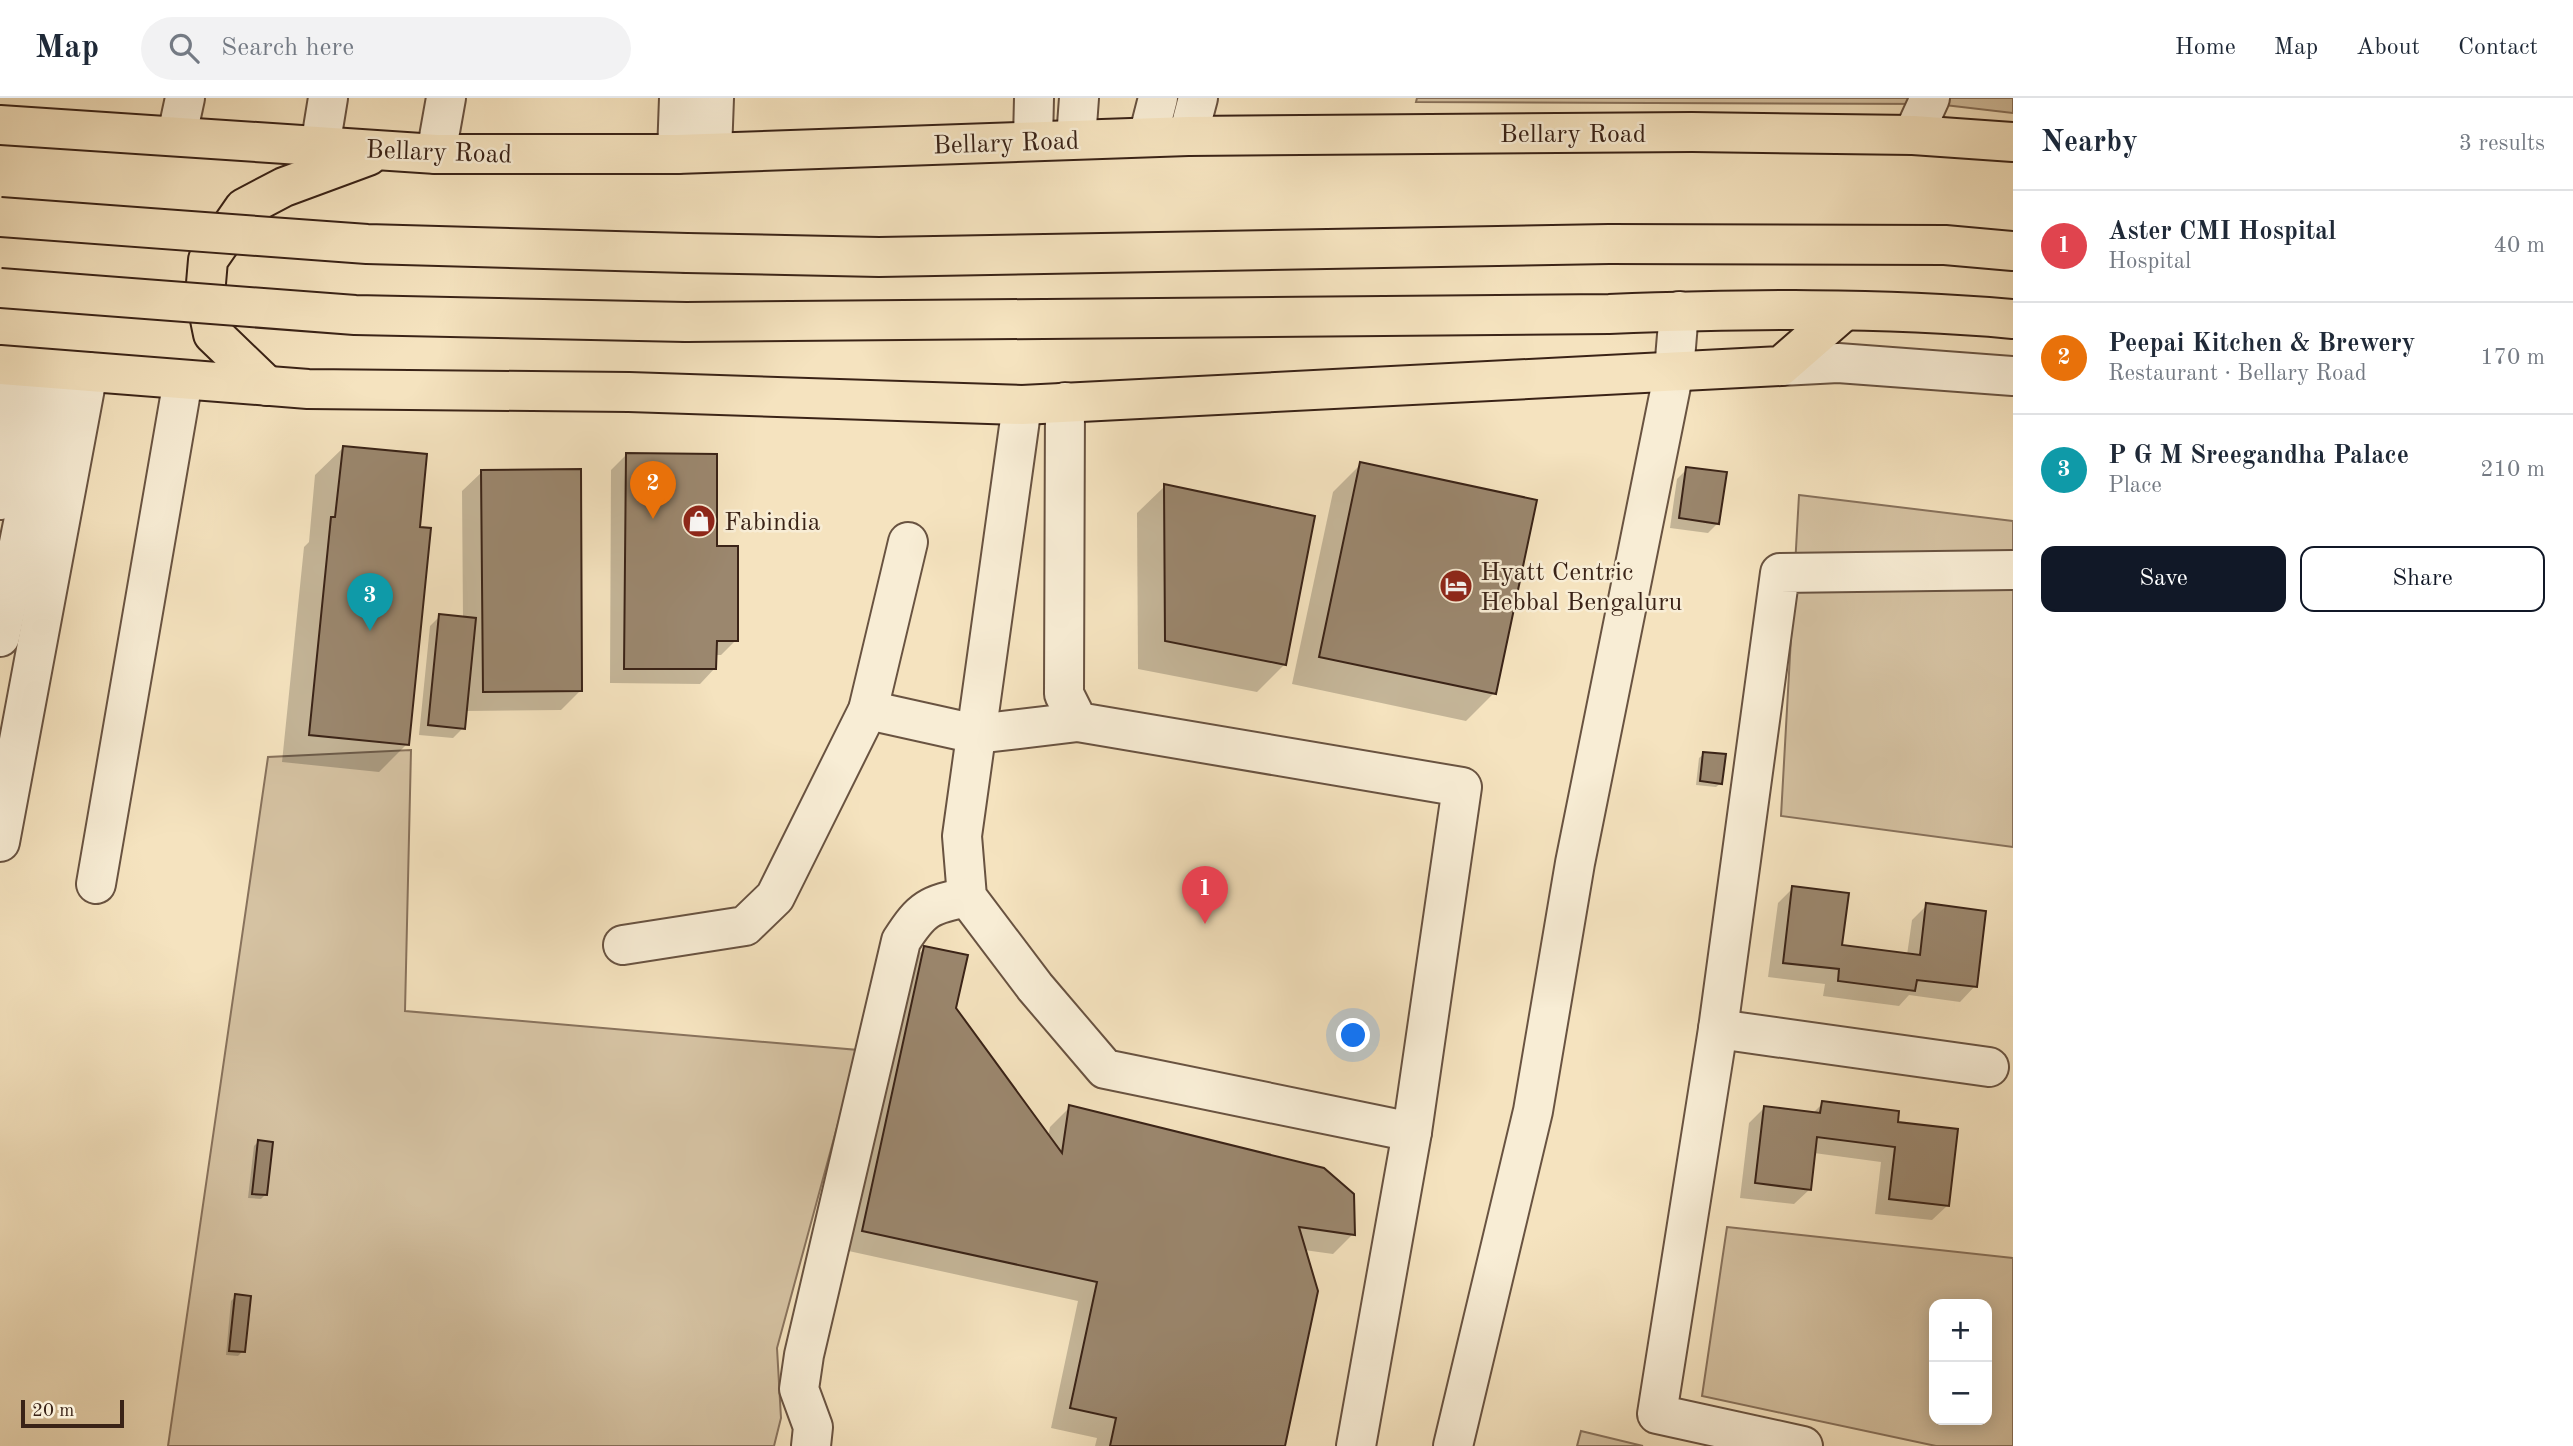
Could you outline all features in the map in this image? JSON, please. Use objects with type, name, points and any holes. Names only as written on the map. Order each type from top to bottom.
[{"type":"highway","name":"Bellary Road","points":[[0,125],[436,154],[694,153],[1188,136],[1692,132],[1913,135],[2013,142]]},
{"type":"highway","points":[[267,386],[213,334],[205,295],[208,260],[244,208],[284,187],[383,150]]},
{"type":"highway","points":[[0,217],[367,244],[879,257],[1609,244],[1945,245],[2013,251]]},
{"type":"highway","points":[[0,288],[355,315],[596,322],[1678,311],[1935,312],[2013,319]]},
{"type":"highway","points":[[41,368],[308,389],[629,392],[1022,405],[1781,366],[1844,311]]},
{"type":"street","points":[[177,135],[185,98]]},
{"type":"street","points":[[320,147],[328,98]]},
{"type":"street","points":[[436,154],[446,98]]},
{"type":"street","points":[[679,98],[694,153]]},
{"type":"street","points":[[694,153],[714,98]]},
{"type":"street","points":[[1033,140],[1034,98]]},
{"type":"street","points":[[1076,139],[1079,98]]},
{"type":"street","points":[[1148,137],[1158,98]]},
{"type":"street","points":[[1188,136],[1198,98]]},
{"type":"street","points":[[1913,135],[1930,98]]},
{"type":"street","points":[[1453,1446],[1533,1111],[1575,863],[1674,371],[1678,311]]},
{"type":"street","points":[[1781,366],[1838,363],[2013,376]]},
{"type":"street","points":[[0,500],[41,368]]},
{"type":"street","points":[[0,637],[41,368]]},
{"type":"street","points":[[0,842],[41,368]]},
{"type":"street","points":[[96,884],[183,380]]},
{"type":"street","points":[[1065,402],[1064,694],[1078,722]]},
{"type":"street","points":[[1022,405],[962,836],[967,897],[1035,987],[1105,1069],[1412,1132]]},
{"type":"street","points":[[623,945],[745,926],[775,897],[868,710],[908,542]]},
{"type":"street","points":[[1803,1446],[1657,1414],[1718,1029],[1780,573],[2013,570]]},
{"type":"street","points":[[868,710],[976,734],[1078,722],[1462,787],[1412,1132],[1356,1446]]},
{"type":"street","points":[[811,1446],[813,1427],[799,1389],[804,1355],[901,941],[918,915],[941,902],[967,897]]},
{"type":"street","points":[[1718,1029],[1989,1067]]},
{"type":"shaded area","points":[[1417,98],[2013,98],[2013,113],[1936,104],[1416,102]]},
{"type":"shaded area","points":[[1799,495],[2013,521],[2013,847],[1781,816]]},
{"type":"shaded area","points":[[411,750],[405,1011],[858,1050],[777,1348],[781,1418],[774,1446],[168,1446],[268,757]]},
{"type":"shaded area","points":[[1727,1227],[2013,1258],[2013,1446],[1936,1446],[1702,1396]]},
{"type":"shaded area","points":[[1581,1431],[1643,1446],[1577,1446]]},
{"type":"building","points":[[343,446],[427,454],[420,527],[431,528],[409,745],[309,735],[331,517],[335,517]]},
{"type":"building","points":[[626,453],[717,454],[717,546],[738,546],[738,641],[717,641],[716,669],[624,669]]},
{"type":"building","points":[[1360,462],[1537,500],[1496,694],[1319,657]]},
{"type":"building","points":[[1686,467],[1727,472],[1719,524],[1679,518]]},
{"type":"building","points":[[581,469],[582,691],[483,692],[481,470]]},
{"type":"building","points":[[1164,484],[1315,516],[1286,665],[1165,641]]},
{"type":"building","points":[[439,614],[476,618],[465,729],[428,725]]},
{"type":"building","points":[[1703,752],[1726,754],[1722,784],[1700,781]]},
{"type":"building","points":[[1792,886],[1849,893],[1842,945],[1920,955],[1926,903],[1986,911],[1977,987],[1917,980],[1915,991],[1838,981],[1839,969],[1783,963]]},
{"type":"building","points":[[924,946],[968,955],[956,1008],[1062,1153],[1069,1105],[1324,1168],[1354,1194],[1355,1235],[1299,1227],[1318,1291],[1285,1446],[1110,1446],[1116,1418],[1070,1408],[1097,1282],[862,1231]]},
{"type":"building","points":[[1822,1101],[1899,1111],[1898,1122],[1958,1129],[1949,1206],[1889,1199],[1895,1147],[1817,1137],[1811,1190],[1755,1183],[1764,1106],[1820,1113]]},
{"type":"building","points":[[258,1140],[273,1142],[267,1195],[252,1194]]},
{"type":"building","points":[[235,1294],[251,1296],[245,1352],[229,1351]]},
{"type":"place","name":"Peepai Kitchen & Brewery","points":[[653,519]]},
{"type":"place","name":"Fabindia","points":[[699,521]]},
{"type":"place","name":"Hyatt Centric Hebbal Bengaluru","points":[[1456,586]]},
{"type":"place","name":"P G M Sreegandha Palace","points":[[370,631]]},
{"type":"place","name":"Aster CMI Hospital","points":[[1205,924]]}]
